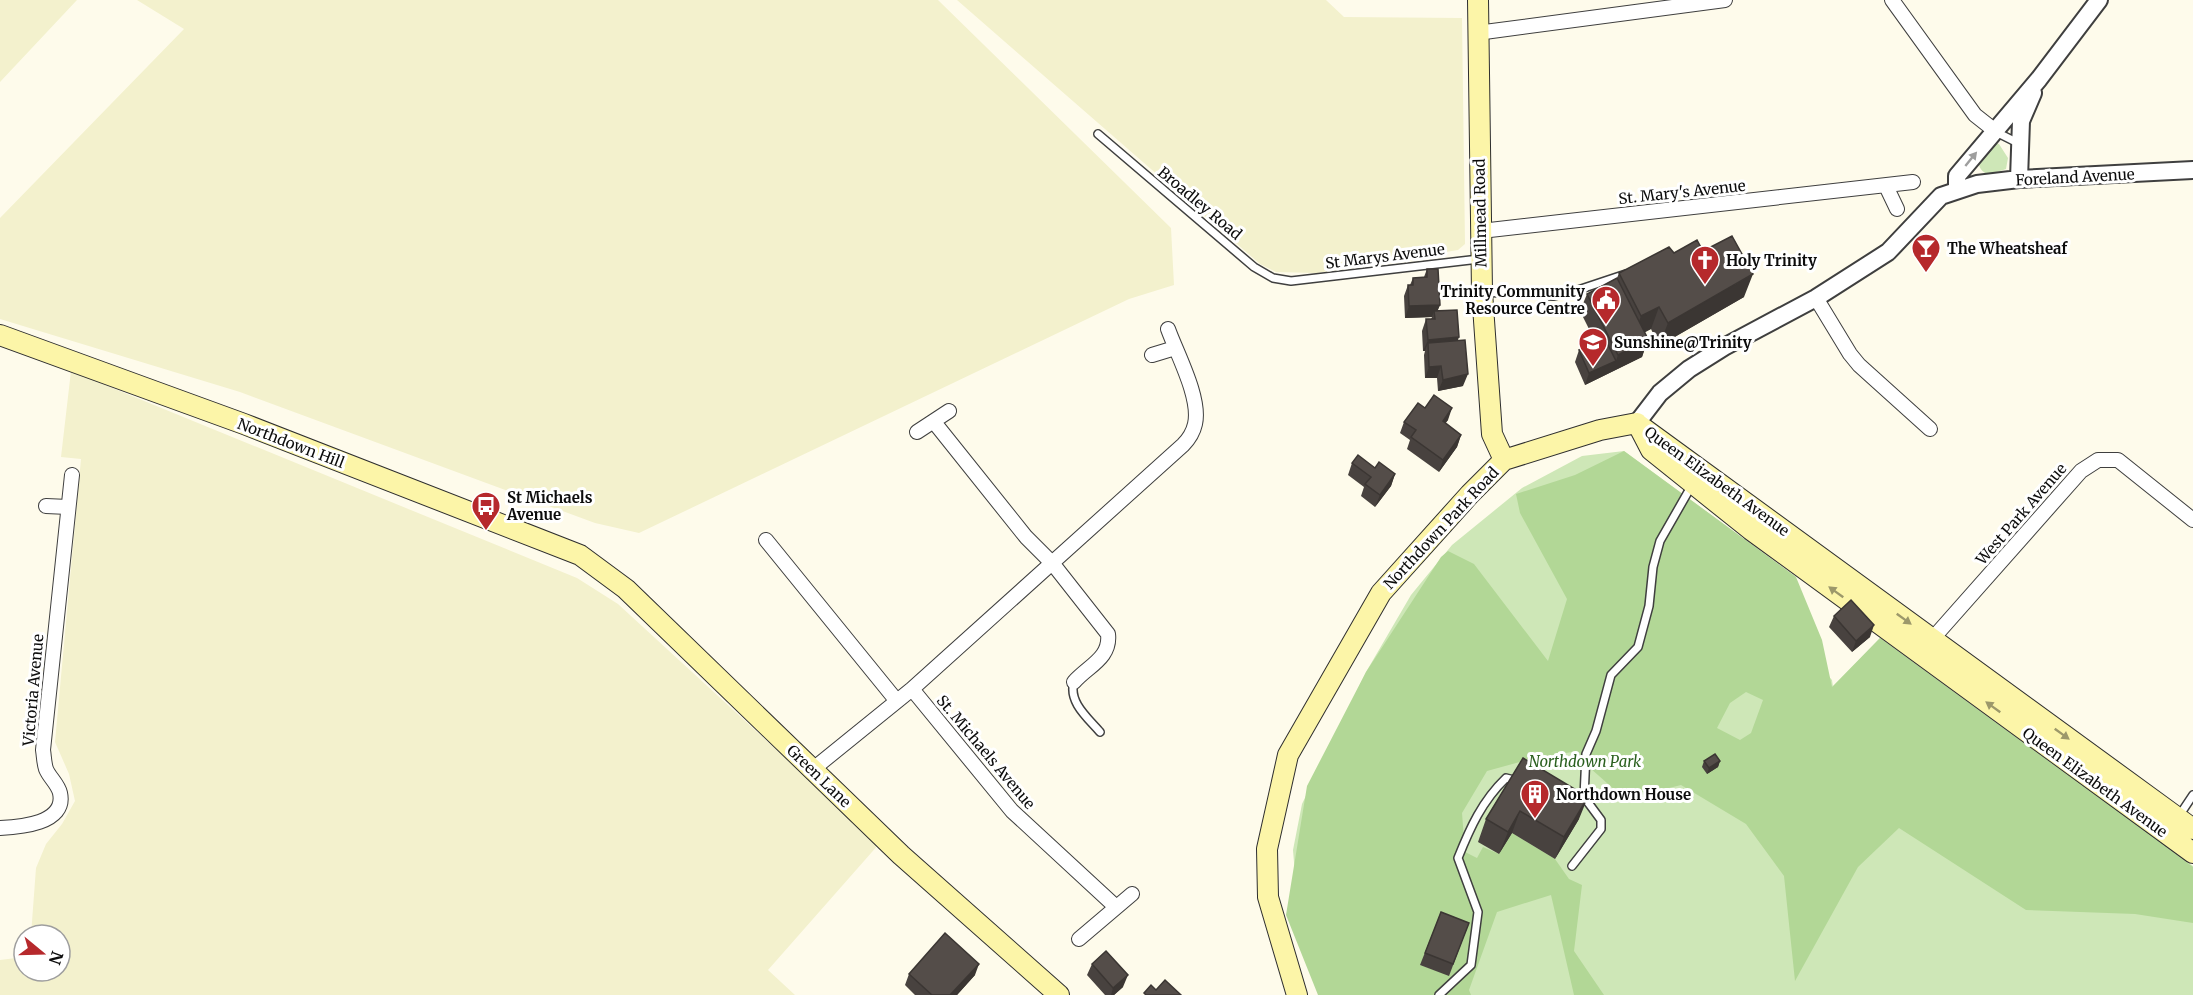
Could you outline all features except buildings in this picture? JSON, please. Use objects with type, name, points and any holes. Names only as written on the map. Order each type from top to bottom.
[{"type":"main road","name":"Millmead Road","points":[[1478,0],[1482,292],[1492,434],[1504,460]]},
{"type":"main road","name":"Northdown Hill","points":[[0,335],[244,424],[580,555]]},
{"type":"main road","name":"Northdown Park Road","points":[[1297,995],[1268,897],[1267,849],[1288,755],[1380,593],[1504,460],[1600,430],[1637,423]]},
{"type":"main road","name":"Queen Elizabeth Avenue","points":[[1637,423],[1651,450],[1692,484],[1757,522]]},
{"type":"main road","name":"Queen Elizabeth Avenue","points":[[1637,423],[1757,522],[1926,647],[2193,853]]},
{"type":"main road","name":"Green Lane","points":[[580,555],[626,589],[910,862],[1059,995]]},
{"type":"main road","name":"Queen Elizabeth Avenue","points":[[1926,647],[2185,823]]},
{"type":"street","points":[[1477,33],[1725,0]]},
{"type":"street","points":[[1892,0],[1975,115],[1994,130]]},
{"type":"street","points":[[1637,423],[1660,393],[1689,369],[1724,347],[1816,298],[1888,252],[1941,196],[1957,190],[1957,176],[2039,79],[2099,0]]},
{"type":"street","points":[[2019,179],[2021,121],[2039,79]]},
{"type":"street","name":"Foreland Avenue","points":[[1957,190],[1977,183],[2019,179],[2193,171]]},
{"type":"street","name":"St. Mary's Avenue","points":[[1481,231],[1913,182]]},
{"type":"street","points":[[1886,186],[1897,209]]},
{"type":"street","points":[[1816,298],[1859,365],[1930,429]]},
{"type":"street","points":[[812,770],[912,689],[1184,445],[1196,422],[1195,408],[1193,394],[1168,329]]},
{"type":"street","points":[[1152,355],[1175,348]]},
{"type":"street","points":[[917,432],[949,411]]},
{"type":"street","points":[[934,422],[1026,537],[1053,564],[1107,634],[1109,644],[1104,654],[1074,682]]},
{"type":"street","name":"West Park Avenue","points":[[1926,647],[2081,471],[2098,460],[2118,460],[2193,520]]},
{"type":"street","name":"Victoria Avenue","points":[[0,828],[31,826],[53,814],[60,802],[59,790],[47,770],[43,750],[72,475]]},
{"type":"street","points":[[46,506],[68,507]]},
{"type":"street","points":[[766,540],[896,700]]},
{"type":"street","name":"St. Michaels Avenue","points":[[912,689],[1012,811],[1116,907]]},
{"type":"street","points":[[1079,939],[1131,894]]},
{"type":"lane","points":[[1994,130],[2019,144]]},
{"type":"lane","name":"Broadley Road","points":[[1098,134],[1254,267],[1273,278],[1291,281]]},
{"type":"lane","name":"St Marys Avenue","points":[[1291,281],[1481,259]]},
{"type":"lane","points":[[1482,292],[1553,296],[1638,270]]},
{"type":"lane","points":[[1572,866],[1601,829],[1601,820],[1584,797],[1586,754],[1596,731],[1611,675],[1638,647],[1649,606],[1653,567],[1660,541],[1692,484]]},
{"type":"lane","points":[[1074,682],[1072,696],[1100,732]]},
{"type":"lane","points":[[1439,995],[1471,965],[1478,912],[1458,858],[1475,816],[1495,788],[1506,778],[1527,783]]},
{"type":"lane","points":[[2185,823],[2193,795]]},
{"type":"lane","points":[[1574,796],[1584,797]]},
{"type":"shaded area","points":[[0,0],[77,0],[0,82]]},
{"type":"shaded area","points":[[137,0],[938,0],[1171,228],[1174,285],[1129,299],[639,533],[595,523],[240,392],[0,319],[0,218],[184,29]]},
{"type":"shaded area","points":[[957,0],[1326,0],[1344,17],[1462,18],[1465,244],[1458,250],[1317,273],[1276,272],[1260,264]]},
{"type":"shaded area","points":[[71,371],[577,578],[618,604],[879,844],[768,970],[795,995],[0,995],[0,960],[12,958],[12,983],[72,983],[72,923],[32,923],[36,868],[46,844],[62,824],[75,801],[69,774],[55,742],[81,459],[61,457]]},
{"type":"green space","points":[[1992,142],[1999,144],[2008,158],[2006,169],[1988,175],[1979,163]]},
{"type":"green space","name":"Northdown Park","points":[[1624,451],[1796,577],[1766,610],[1832,680],[1833,687],[1880,638],[2193,866],[2193,995],[1320,995],[1298,912],[1293,850],[1302,804],[1366,672],[1411,595],[1452,545],[1522,488],[1582,456]]},
{"type":"green space","name":"Northdown Park","points":[[1624,451],[1796,577],[1822,640],[1832,687],[1880,638],[2193,867],[2193,923],[2135,914],[2026,910],[1899,828],[1858,867],[1795,981],[1784,876],[1746,824],[1681,785],[1625,799],[1572,752],[1527,760],[1487,771],[1462,813],[1465,852],[1477,858],[1483,847],[1499,854],[1512,833],[1555,859],[1569,879],[1582,885],[1574,951],[1604,995],[1574,995],[1551,895],[1497,912],[1469,990],[1471,995],[1318,995],[1286,915],[1307,786],[1366,672],[1441,557],[1448,551],[1474,564],[1548,661],[1567,599],[1520,513],[1516,494],[1575,475]],"holes":[[[1746,692],[1763,700],[1751,733],[1740,740],[1717,728],[1730,703]],[[1465,935],[1449,975],[1420,965]]]},
{"type":"place","name":"The Wheatsheaf","points":[[1926,274]]},
{"type":"place","name":"Holy Trinity","points":[[1705,286]]},
{"type":"place","name":"Trinity Community Resource Centre","points":[[1606,326]]},
{"type":"place","name":"Sunshine@Trinity","points":[[1593,368]]},
{"type":"place","name":"St Michaels Avenue","points":[[486,532]]},
{"type":"place","name":"Northdown House","points":[[1535,820]]}]
